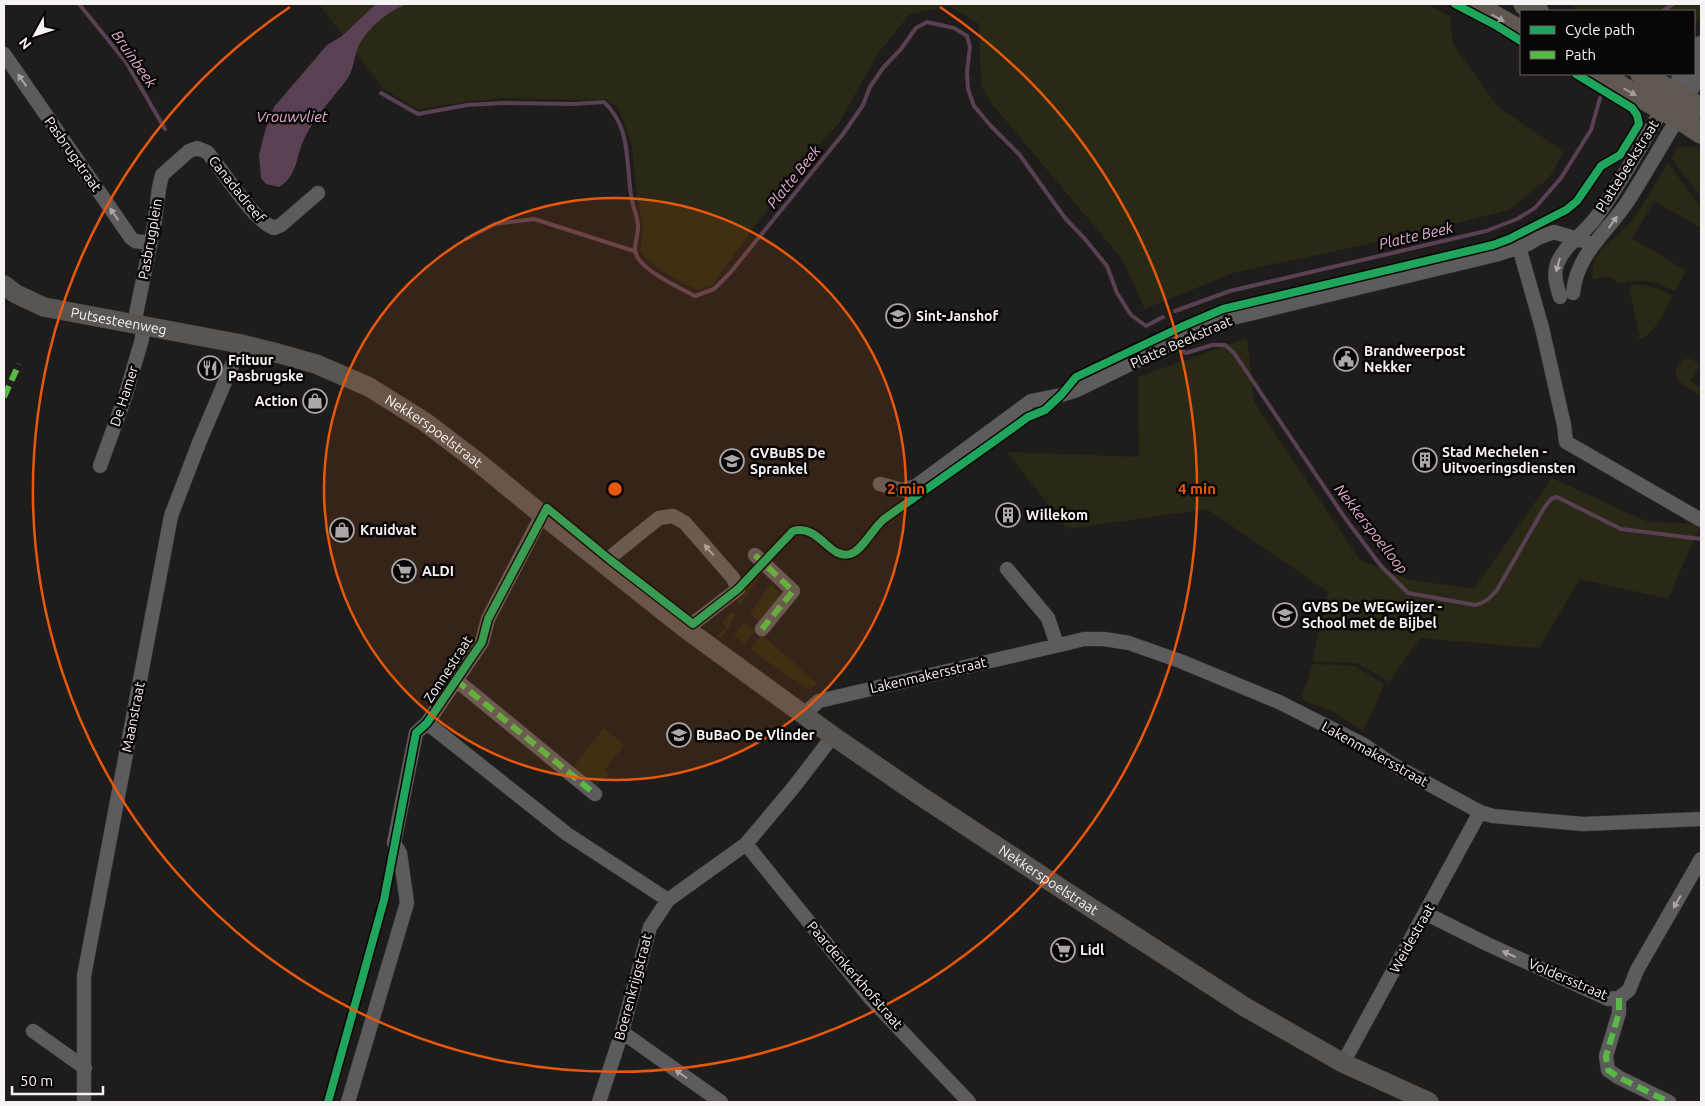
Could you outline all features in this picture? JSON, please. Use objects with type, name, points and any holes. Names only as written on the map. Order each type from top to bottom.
[{"type":"main road","points":[[1473,4],[1520,30]]},
{"type":"main road","points":[[1524,4],[1536,10]]},
{"type":"main road","points":[[1601,75],[1680,106]]},
{"type":"main road","points":[[1642,75],[1680,106],[1701,133]]},
{"type":"main road","name":"Putsesteenweg","points":[[4,285],[16,294],[44,307],[241,344]]},
{"type":"main road","name":"Nekkerspoelstraat","points":[[241,344],[316,364],[369,387],[425,422],[686,629],[833,736],[927,800],[1245,1007],[1342,1063],[1429,1102]]},
{"type":"street","name":"Pasbrugstraat","points":[[4,54],[131,238],[150,243]]},
{"type":"street","points":[[1680,106],[1701,67]]},
{"type":"street","points":[[1680,106],[1683,75]]},
{"type":"street","name":"Plattebeekstraat","points":[[1680,106],[1627,202],[1580,264],[1567,295],[1555,279],[1556,266],[1561,254],[1593,221],[1680,106]]},
{"type":"street","name":"Canadadreef","points":[[178,160],[188,151],[197,148],[207,152],[256,215],[267,226],[274,228],[281,225],[318,193]]},
{"type":"street","name":"Pasbrugplein","points":[[139,325],[150,243],[162,175],[178,160]]},
{"type":"street","name":"Platte Beekstraat","points":[[880,484],[902,490],[916,486],[1031,401],[1077,390],[1194,333],[1228,319],[1456,264],[1519,247],[1554,232],[1594,244]]},
{"type":"street","points":[[1519,247],[1542,328],[1564,425],[1566,442],[1701,520]]},
{"type":"street","name":"De Hamer","points":[[100,466],[125,397],[142,339],[139,325]]},
{"type":"street","name":"Maanstraat","points":[[84,1102],[84,976],[171,516],[199,443],[241,344]]},
{"type":"street","name":"Zonnestraat","points":[[348,1102],[407,903],[400,853],[394,843],[416,733],[427,723],[482,642],[488,619],[542,515]]},
{"type":"street","points":[[603,563],[659,518],[674,516],[685,523],[733,578],[738,589],[686,629]]},
{"type":"street","points":[[755,555],[793,591],[762,629]]},
{"type":"street","points":[[1007,569],[1048,618],[1057,645]]},
{"type":"street","name":"Lakenmakersstraat","points":[[804,714],[819,700],[1084,639],[1104,639],[1129,643],[1180,661],[1279,702],[1364,745],[1392,764],[1480,812],[1493,816],[1583,824],[1701,819]]},
{"type":"street","points":[[456,680],[595,794]]},
{"type":"street","name":"Zonnestraat","points":[[427,723],[567,834],[668,900]]},
{"type":"street","name":"Boerenkrijgstraat","points":[[599,1102],[622,1032],[650,927],[668,900],[746,844],[833,736]]},
{"type":"street","name":"Weidestraat","points":[[1342,1063],[1480,812]]},
{"type":"street","name":"Paardenkerkhofstraat","points":[[746,844],[871,998],[968,1102]]},
{"type":"street","name":"Voldersstraat","points":[[1425,913],[1487,944],[1608,999],[1618,998],[1629,990],[1637,970],[1701,859]]},
{"type":"street","points":[[1618,998],[1619,1013],[1606,1056],[1608,1070],[1668,1102]]},
{"type":"street","points":[[33,1031],[85,1068]]},
{"type":"street","points":[[622,1032],[721,1102]]},
{"type":"shaded area","points":[[319,4],[1427,4],[1450,16],[1453,44],[1498,107],[1564,152],[1549,178],[1509,210],[1414,234],[1233,273],[1145,309],[1122,259],[991,103],[981,86],[979,24],[949,6],[910,14],[879,52],[839,123],[800,165],[712,285],[697,290],[662,271],[644,257],[640,251],[643,226],[637,197],[632,145],[618,108],[606,99],[503,98],[418,109],[383,89]]},
{"type":"shaded area","points":[[1569,4],[1701,4],[1701,13],[1695,23],[1695,10],[1576,10],[1577,8]]},
{"type":"shaded area","points":[[1688,146],[1701,149],[1701,197],[1672,159],[1676,148]]},
{"type":"shaded area","points":[[1668,163],[1701,207],[1701,228],[1655,201],[1632,238],[1686,271],[1675,291],[1660,284],[1647,281],[1618,284],[1610,278],[1603,277],[1593,280],[1595,260],[1600,252],[1633,219]]},
{"type":"shaded area","points":[[1631,285],[1653,287],[1673,296],[1655,327],[1645,337],[1639,339],[1636,337],[1640,336],[1629,288]]},
{"type":"shaded area","points":[[1247,338],[1254,402],[1360,560],[1410,580],[1474,589],[1552,478],[1648,522],[1701,524],[1668,599],[1580,579],[1539,648],[1420,638],[1389,682],[1357,663],[1312,661],[1328,592],[1207,509],[1067,529],[1007,452],[1139,457],[1138,377]]},
{"type":"shaded area","points":[[1685,359],[1692,359],[1700,365],[1691,381],[1701,388],[1699,395],[1676,378],[1678,367]]},
{"type":"shaded area","points":[[758,571],[761,574],[740,606],[736,602],[746,594],[744,588]]},
{"type":"shaded area","points":[[771,584],[783,596],[761,624],[750,614]]},
{"type":"shaded area","points":[[732,612],[736,614],[720,639],[717,636],[726,627],[722,622]]},
{"type":"shaded area","points":[[744,622],[756,630],[745,644],[734,636]]},
{"type":"shaded area","points":[[762,635],[817,683],[811,689],[805,688],[750,649]]},
{"type":"shaded area","points":[[1313,664],[1355,666],[1384,684],[1362,731],[1334,712],[1301,700]]},
{"type":"shaded area","points":[[604,728],[624,745],[605,770],[609,773],[596,787],[572,768]]},
{"type":"water","name":"Vrouwvliet","points":[[376,4],[408,4],[387,15],[373,26],[363,39],[357,49],[348,78],[309,129],[290,177],[279,187],[266,184],[261,178],[259,155],[274,107],[327,45],[342,36]]},
{"type":"waterway","name":"Bruinbeek","points":[[79,4],[126,62],[165,129]]},
{"type":"waterway","name":"Platte Beek","points":[[1664,10],[1673,4]]},
{"type":"waterway","name":"Platte Beek","points":[[381,93],[418,114],[467,105],[604,102],[619,122],[626,146],[632,199],[638,225],[635,246],[636,254],[642,264],[656,275],[695,296],[714,289],[730,273],[843,134],[863,105],[870,87],[883,68],[901,49],[916,28],[927,22],[954,28],[967,36],[970,47],[967,72],[968,89],[974,106],[1019,154],[1065,218],[1107,266],[1117,293],[1131,315],[1146,326],[1163,317]]},
{"type":"waterway","name":"Platte Beek","points":[[1175,311],[1230,291],[1486,231],[1517,219],[1535,208],[1561,178],[1591,130],[1600,98]]},
{"type":"waterway","points":[[466,239],[495,224],[534,219],[634,251]]},
{"type":"waterway","name":"Nekkerspoelloop","points":[[1180,349],[1186,353],[1212,345],[1225,345],[1234,353],[1345,518],[1381,566],[1408,593],[1475,605],[1490,598],[1497,590],[1544,508],[1551,499],[1557,497],[1621,529],[1701,539]]},
{"type":"marked path","points":[[4,397],[19,364]]},
{"type":"marked path","points":[[755,555],[793,591],[762,629]]},
{"type":"marked path","points":[[456,680],[595,794]]},
{"type":"marked path","points":[[1619,998],[1619,1013],[1606,1056],[1608,1070],[1618,1077],[1669,1102]]},
{"type":"cycle path","points":[[1455,4],[1520,40]]},
{"type":"cycle path","points":[[328,1102],[384,900],[416,733],[427,723],[482,642],[488,619],[547,508],[693,624],[738,589],[793,531],[802,530],[810,532],[836,552],[843,554],[854,552],[859,549],[884,519],[1028,417],[1045,410],[1076,377],[1181,327],[1223,309],[1493,245],[1509,239],[1566,210],[1577,201],[1601,166],[1620,155],[1639,124],[1637,115],[1632,108],[1578,75]]},
{"type":"place","name":"Sint-Janshof","points":[[898,316]]},
{"type":"place","name":"Brandweerpost Nekker","points":[[1346,359]]},
{"type":"place","name":"Frituur Pasbrugske","points":[[210,368]]},
{"type":"place","name":"Action","points":[[315,401]]},
{"type":"place","name":"Stad Mechelen - Uitvoeringsdiensten","points":[[1425,460]]},
{"type":"place","name":"GVBuBS De Sprankel","points":[[732,461]]},
{"type":"place","name":"Willekom","points":[[1008,515]]},
{"type":"place","name":"Kruidvat","points":[[342,530]]},
{"type":"place","name":"ALDI","points":[[404,571]]},
{"type":"place","name":"GVBS De WEGwijzer - School met de Bijbel","points":[[1285,615]]},
{"type":"place","name":"BuBaO De Vlinder","points":[[679,735]]},
{"type":"place","name":"Lidl","points":[[1063,950]]}]
